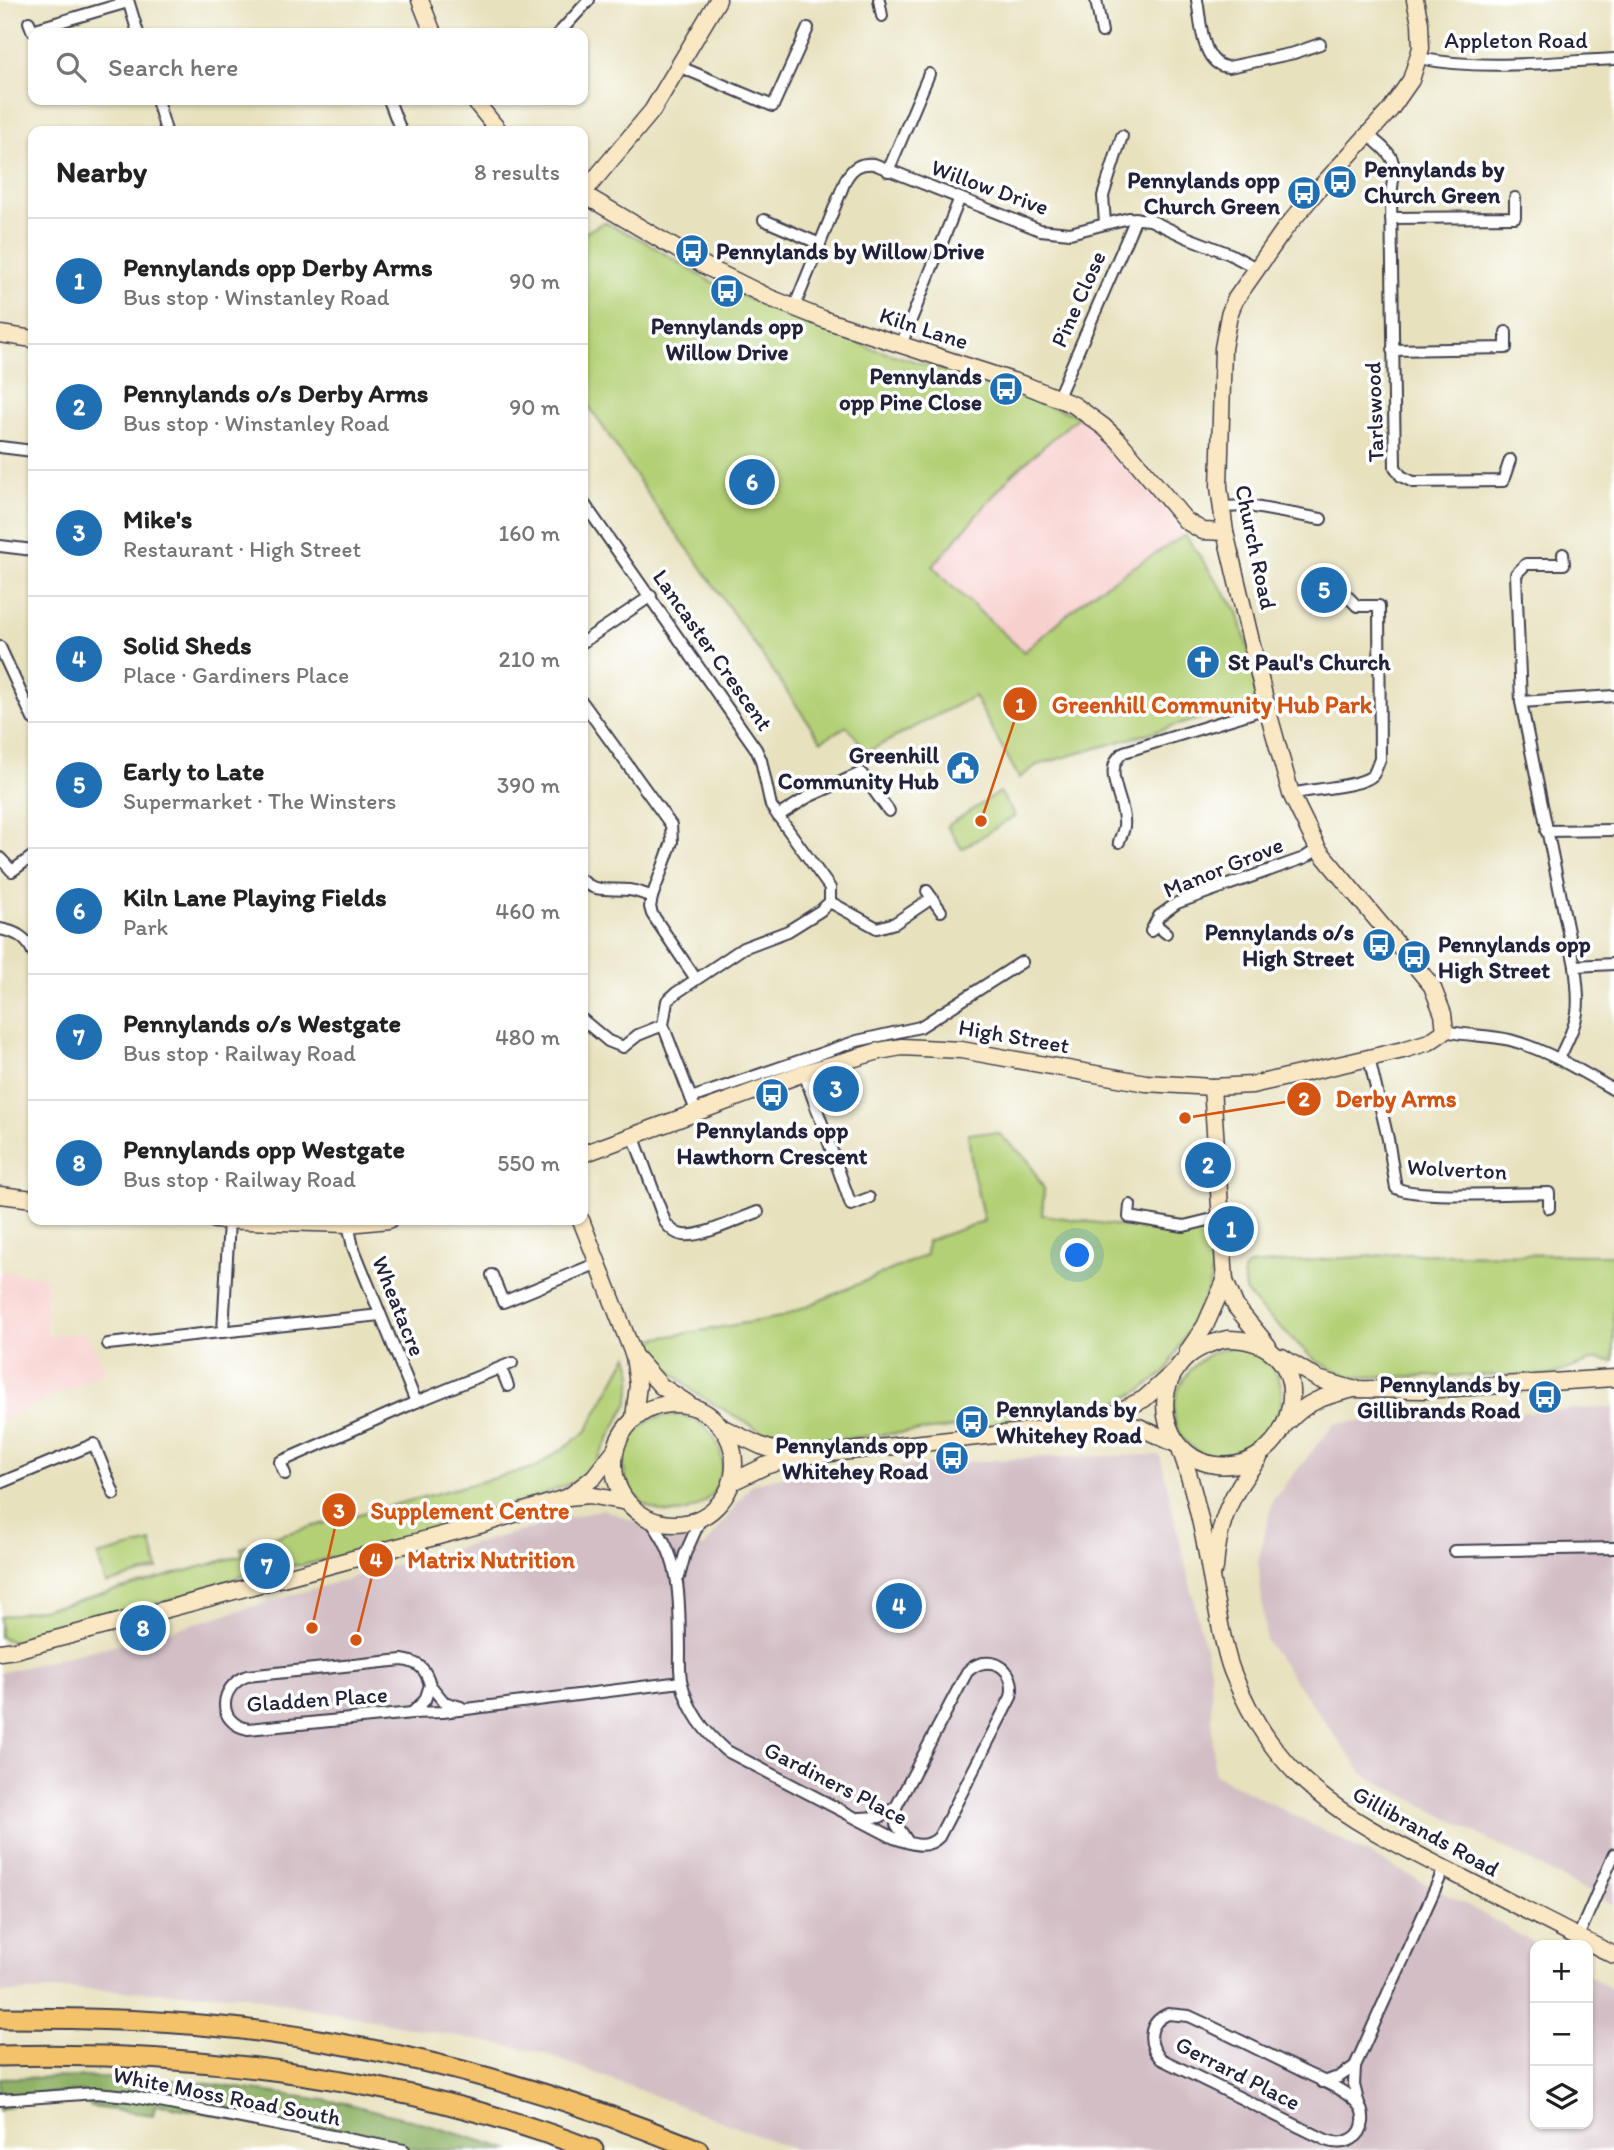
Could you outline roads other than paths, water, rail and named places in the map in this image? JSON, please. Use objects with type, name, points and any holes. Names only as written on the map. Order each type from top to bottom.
[{"type":"highway","points":[[0,2018],[103,2018],[190,2024],[265,2032],[381,2051],[462,2069],[538,2092],[618,2117],[698,2150]]},
{"type":"highway","points":[[0,2056],[136,2057],[274,2071],[360,2085],[451,2105],[591,2150]]},
{"type":"street","points":[[420,0],[431,28]]},
{"type":"street","points":[[564,28],[589,0]]},
{"type":"street","points":[[588,187],[652,111],[718,0]]},
{"type":"street","points":[[879,0],[882,16]]},
{"type":"street","points":[[1096,0],[1102,32]]},
{"type":"street","points":[[1197,0],[1208,55],[1219,65],[1229,66],[1294,53],[1320,44]]},
{"type":"street","name":"Church Road","points":[[1415,0],[1422,36],[1419,58],[1411,80],[1368,135],[1302,207],[1235,300],[1226,330],[1219,451],[1220,507],[1267,708],[1291,794],[1318,849],[1432,986],[1443,1014],[1445,1031]]},
{"type":"street","points":[[39,28],[128,1],[136,28]]},
{"type":"street","points":[[29,22],[31,28]]},
{"type":"street","points":[[678,66],[773,106],[808,28]]},
{"type":"street","name":"Appleton Road","points":[[1419,58],[1447,64],[1614,60]]},
{"type":"street","points":[[888,171],[929,74]]},
{"type":"street","points":[[158,105],[165,126]]},
{"type":"street","points":[[390,105],[399,126]]},
{"type":"street","points":[[478,105],[495,126]]},
{"type":"street","name":"Tarlswood","points":[[1368,135],[1388,151],[1394,162],[1391,218],[1393,460],[1401,476],[1419,482],[1503,481],[1510,460]]},
{"type":"street","points":[[1105,223],[1103,196],[1122,136]]},
{"type":"street","name":"Willow Drive","points":[[794,308],[849,173],[860,164],[866,163],[1040,230],[1070,233],[1129,218],[1150,220],[1256,268]]},
{"type":"street","name":"Kiln Lane","points":[[588,196],[709,268],[794,308],[982,370],[1074,405],[1104,427],[1186,522],[1203,531],[1225,532]]},
{"type":"street","points":[[1391,218],[1516,217],[1516,198]]},
{"type":"street","points":[[901,345],[959,200]]},
{"type":"street","name":"Pine Close","points":[[1058,397],[1136,218]]},
{"type":"street","points":[[764,220],[820,244]]},
{"type":"street","points":[[1392,350],[1506,348],[1506,332]]},
{"type":"street","points":[[0,334],[28,337]]},
{"type":"street","points":[[0,446],[28,450]]},
{"type":"street","points":[[1220,507],[1249,506],[1321,519]]},
{"type":"street","name":"Lancaster Crescent","points":[[588,509],[759,754],[767,796],[778,817],[830,888],[830,902]]},
{"type":"street","points":[[0,546],[28,549]]},
{"type":"street","points":[[1559,1059],[1578,1020],[1580,1003],[1575,966],[1521,702],[1516,574],[1526,564],[1564,564],[1563,554]]},
{"type":"street","points":[[1291,794],[1356,785],[1373,775],[1380,759],[1379,606],[1357,607],[1345,594]]},
{"type":"street","points":[[588,639],[651,596]]},
{"type":"street","points":[[0,647],[28,708]]},
{"type":"street","points":[[1521,702],[1614,696]]},
{"type":"street","points":[[1119,842],[1124,825],[1113,770],[1118,756],[1267,708]]},
{"type":"street","points":[[588,710],[671,825],[671,842],[650,907],[696,979]]},
{"type":"street","points":[[778,817],[808,797],[861,773],[889,811]]},
{"type":"street","points":[[1546,831],[1614,830]]},
{"type":"street","name":"Manor Grove","points":[[1166,933],[1153,927],[1159,916],[1177,904],[1304,858],[1318,849]]},
{"type":"street","points":[[0,858],[12,871],[28,860]]},
{"type":"street","points":[[588,886],[630,890],[652,897]]},
{"type":"street","points":[[941,911],[929,894],[895,923],[877,928],[830,902],[795,926],[743,948],[667,1001],[663,1025],[694,1104],[857,1041],[920,1027],[1022,962]]},
{"type":"street","points":[[0,929],[17,932],[28,943]]},
{"type":"street","points":[[1575,966],[1614,964]]},
{"type":"street","points":[[588,1024],[608,1041],[623,1047],[638,1035],[663,1025]]},
{"type":"street","points":[[1445,1031],[1510,1041],[1559,1059],[1614,1090]]},
{"type":"street","name":"High Street","points":[[588,1152],[634,1135],[694,1104],[879,1051],[915,1046],[937,1047],[1146,1083],[1212,1087],[1252,1085],[1369,1058],[1429,1042],[1445,1031]]},
{"type":"street","name":"Wolverton","points":[[1369,1058],[1388,1139],[1396,1188],[1404,1192],[1430,1193],[1549,1193],[1549,1208]]},
{"type":"street","points":[[804,1073],[851,1205],[869,1198]]},
{"type":"street","points":[[1212,1087],[1225,1279],[1236,1307],[1287,1370],[1291,1391],[1288,1416],[1283,1428]]},
{"type":"street","points":[[634,1135],[665,1222],[674,1232],[685,1236],[697,1234],[758,1212]]},
{"type":"street","points":[[0,1195],[28,1198]]},
{"type":"street","points":[[1130,1205],[1129,1217],[1184,1226],[1221,1217]]},
{"type":"street","points":[[222,1225],[223,1332]]},
{"type":"street","name":"Wheatacre","points":[[348,1225],[353,1247],[416,1402]]},
{"type":"street","points":[[583,1225],[631,1349],[638,1385],[634,1418]]},
{"type":"street","points":[[492,1275],[503,1302],[598,1263]]},
{"type":"street","points":[[1178,1446],[1167,1420],[1169,1384],[1205,1326],[1225,1279]]},
{"type":"street","points":[[108,1344],[380,1315]]},
{"type":"street","points":[[732,1482],[765,1466],[795,1457],[1011,1434],[1101,1420],[1134,1405],[1200,1347],[1227,1339],[1255,1342],[1318,1379],[1352,1389],[1424,1390],[1614,1378]]},
{"type":"street","points":[[615,1449],[615,1476],[627,1502],[649,1519],[666,1524],[701,1518],[715,1508],[732,1482],[735,1463],[732,1445],[723,1428],[711,1416],[661,1386],[631,1349]]},
{"type":"street","points":[[285,1474],[280,1462],[512,1363]]},
{"type":"street","points":[[501,1368],[508,1386]]},
{"type":"street","points":[[1101,1420],[1139,1427],[1203,1462],[1229,1465],[1254,1459],[1266,1450],[1308,1403],[1352,1389]]},
{"type":"street","points":[[568,1497],[594,1477],[634,1418],[648,1409],[664,1404],[697,1408]]},
{"type":"street","points":[[723,1428],[761,1446],[795,1457]]},
{"type":"street","points":[[0,1483],[94,1444],[114,1494]]},
{"type":"street","name":"Gillibrands Road","points":[[1178,1446],[1192,1483],[1221,1632],[1232,1670],[1249,1708],[1288,1767],[1327,1802],[1355,1821],[1614,1955]]},
{"type":"street","name":"Gillibrands Road","points":[[1213,1588],[1216,1548],[1226,1510],[1241,1481],[1266,1450]]},
{"type":"street","points":[[0,1652],[482,1524],[568,1497],[589,1495],[627,1502]]},
{"type":"street","name":"Gardiners Place","points":[[678,1579],[685,1554],[701,1518]]},
{"type":"street","name":"Gardiners Place","points":[[649,1519],[665,1540],[678,1579],[681,1682],[692,1712],[704,1732],[725,1750],[894,1838],[915,1845],[927,1844],[934,1842],[943,1831],[1011,1697],[1013,1682],[1002,1666],[983,1663],[967,1672],[896,1807]]},
{"type":"street","points":[[1454,1550],[1614,1548]]},
{"type":"street","name":"Gladden Place","points":[[464,1708],[444,1702],[430,1685],[428,1675],[417,1664],[402,1660],[247,1676],[237,1679],[230,1686],[225,1705],[231,1722],[248,1729],[443,1712],[681,1682]]},
{"type":"street","name":"Gladden Place","points":[[412,1713],[425,1700],[430,1685]]},
{"type":"street","points":[[859,1818],[880,1817],[896,1807]]},
{"type":"street","points":[[896,1807],[896,1824],[908,1842]]},
{"type":"street","points":[[1577,1937],[1614,1854]]},
{"type":"street","name":"Gerrard Place","points":[[1359,2105],[1322,2082],[1188,2016],[1168,2014],[1157,2020],[1153,2027],[1152,2047],[1161,2059],[1326,2140],[1342,2143],[1356,2137],[1363,2126],[1362,2112],[1354,2085],[1355,2066],[1444,1868]]},
{"type":"street","name":"Gerrard Place","points":[[1322,2082],[1339,2077],[1355,2066]]},
{"type":"street","name":"White Moss Road South","points":[[0,2100],[96,2093],[129,2096],[404,2150]]},
{"type":"place","name":"Pennylands by Church Green","points":[[1340,182]]},
{"type":"place","name":"Pennylands opp Church Green","points":[[1304,193]]},
{"type":"place","name":"Pennylands by Willow Drive","points":[[692,251]]},
{"type":"place","name":"Pennylands opp Willow Drive","points":[[727,291]]},
{"type":"place","name":"Pennylands opp Pine Close","points":[[1006,389]]},
{"type":"place","name":"Kiln Lane Playing Fields","points":[[752,482]]},
{"type":"place","name":"Early to Late","points":[[1324,590]]},
{"type":"place","name":"St Paul's Church","points":[[1203,662]]},
{"type":"place","name":"Greenhill Community Hub","points":[[963,768]]},
{"type":"place","name":"Greenhill Community Hub Park","points":[[981,821]]},
{"type":"place","name":"Pennylands o/s High Street","points":[[1379,945]]},
{"type":"place","name":"Pennylands opp High Street","points":[[1414,957]]},
{"type":"place","name":"Mike's","points":[[836,1089]]},
{"type":"place","name":"Pennylands opp Hawthorn Crescent","points":[[772,1095]]},
{"type":"place","name":"Derby Arms","points":[[1185,1118]]},
{"type":"place","name":"Pennylands o/s Derby Arms","points":[[1208,1165]]},
{"type":"place","name":"Pennylands opp Derby Arms","points":[[1231,1229]]},
{"type":"place","name":"Pennylands by Gillibrands Road","points":[[1545,1397]]},
{"type":"place","name":"Pennylands by Whitehey Road","points":[[972,1422]]},
{"type":"place","name":"Pennylands opp Whitehey Road","points":[[952,1458]]},
{"type":"place","name":"Pennylands o/s Westgate","points":[[267,1566]]},
{"type":"place","name":"Solid Sheds","points":[[899,1606]]},
{"type":"place","name":"Pennylands opp Westgate","points":[[143,1628]]},
{"type":"place","name":"Supplement Centre","points":[[312,1628]]},
{"type":"place","name":"Matrix Nutrition","points":[[356,1640]]}]
